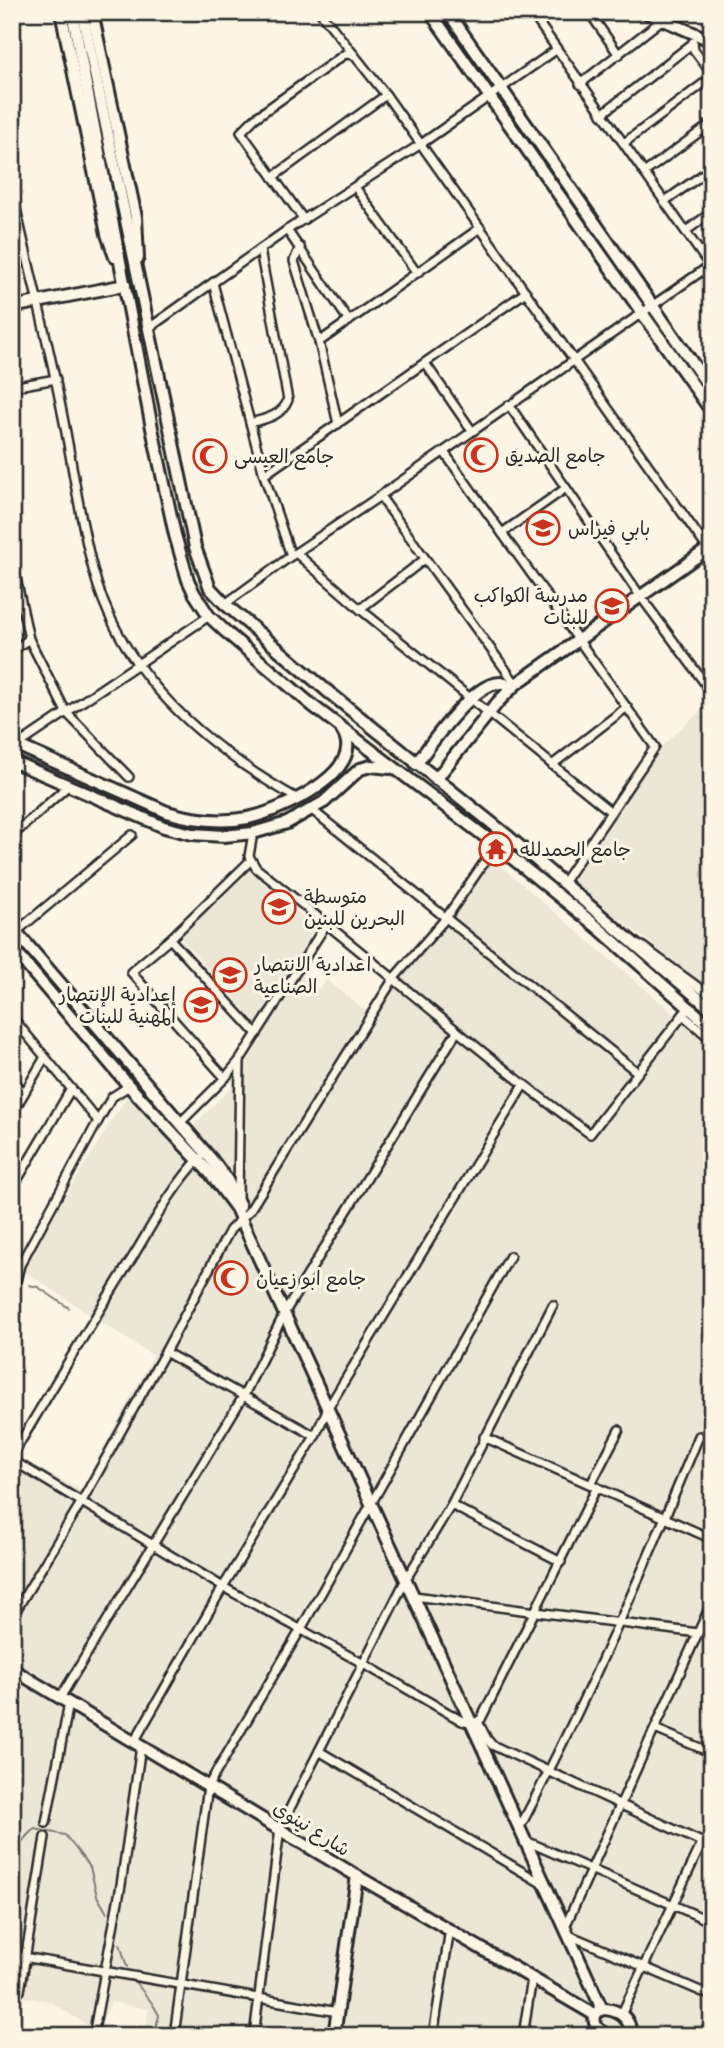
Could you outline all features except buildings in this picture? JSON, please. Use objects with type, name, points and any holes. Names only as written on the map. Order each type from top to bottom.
[{"type":"main road","points":[[61,12],[107,234],[123,272]]},
{"type":"main road","points":[[72,12],[119,220],[136,271],[201,569],[210,587],[225,604],[326,690],[563,883],[712,1010]]},
{"type":"main road","points":[[82,12],[119,220],[125,285],[152,428],[175,535],[188,580],[209,616],[313,706],[496,845],[596,926],[686,1011],[712,1028]]},
{"type":"main road","points":[[92,12],[136,218],[139,255],[136,271]]},
{"type":"main road","points":[[430,12],[712,412]]},
{"type":"main road","points":[[447,12],[712,391]]},
{"type":"main road","points":[[645,12],[663,19],[693,38],[712,41]]},
{"type":"main road","points":[[12,307],[125,285]]},
{"type":"main road","points":[[152,428],[168,426]]},
{"type":"main road","points":[[436,779],[513,686],[710,550]]},
{"type":"main road","points":[[416,764],[471,697],[498,683],[513,686]]},
{"type":"main road","points":[[313,706],[326,690]]},
{"type":"main road","points":[[14,745],[167,812],[192,818],[222,820],[268,813],[298,799],[323,781],[342,763],[348,746],[347,737],[341,727]]},
{"type":"main road","points":[[12,761],[164,827],[191,834],[224,836],[253,833],[287,823],[334,794],[360,769],[383,765],[394,769]]},
{"type":"main road","points":[[222,820],[224,836]]},
{"type":"main road","points":[[14,929],[180,1123],[242,1219],[406,1579],[475,1723],[567,1931],[599,2012],[596,2027],[607,2036]]},
{"type":"main road","points":[[12,948],[129,1086],[201,1156],[219,1168],[238,1199],[242,1219]]},
{"type":"main road","name":"شارع نينوى","points":[[12,1669],[533,1978],[599,2012],[621,2015]]},
{"type":"main road","points":[[334,2036],[357,1876]]},
{"type":"main road","points":[[621,2015],[628,2021],[632,2034]]},
{"type":"street","points":[[320,12],[386,95],[710,550]]},
{"type":"street","points":[[225,604],[651,305],[711,266],[531,12]]},
{"type":"street","points":[[589,12],[619,55]]},
{"type":"street","points":[[580,84],[663,19]]},
{"type":"street","points":[[624,143],[712,75],[694,50],[693,38]]},
{"type":"street","points":[[602,114],[693,38]]},
{"type":"street","points":[[149,328],[287,230],[421,144],[556,50]]},
{"type":"street","points":[[304,220],[241,132],[255,118],[345,54],[355,55]]},
{"type":"street","points":[[273,177],[386,95]]},
{"type":"street","points":[[644,173],[712,123]]},
{"type":"street","points":[[665,201],[712,167]]},
{"type":"street","points":[[355,187],[417,273]]},
{"type":"street","points":[[12,190],[15,223],[56,379],[95,574],[111,618],[136,664],[179,712],[210,740],[253,772],[298,799]]},
{"type":"street","points":[[686,231],[712,212]]},
{"type":"street","points":[[319,342],[480,228]]},
{"type":"street","points":[[287,230],[349,321]]},
{"type":"street","points":[[300,247],[294,261],[319,342],[338,424]]},
{"type":"street","points":[[250,423],[279,414],[288,400],[260,250]]},
{"type":"street","points":[[213,283],[264,475],[293,555],[611,812]]},
{"type":"street","points":[[264,475],[526,292]]},
{"type":"street","points":[[425,363],[472,431]]},
{"type":"street","points":[[12,387],[56,379]]},
{"type":"street","points":[[509,405],[641,597],[712,693]]},
{"type":"street","points":[[444,452],[655,747],[563,883]]},
{"type":"street","points":[[502,533],[566,488]]},
{"type":"street","points":[[380,496],[513,686]]},
{"type":"street","points":[[12,559],[29,639],[66,712],[129,777]]},
{"type":"street","points":[[360,609],[425,559]]},
{"type":"street","points":[[14,745],[209,616]]},
{"type":"street","points":[[12,651],[29,639]]},
{"type":"street","points":[[552,765],[627,707]]},
{"type":"street","points":[[12,836],[69,785]]},
{"type":"street","points":[[312,810],[637,1072]]},
{"type":"street","points":[[12,824],[20,829]]},
{"type":"street","points":[[253,833],[249,853],[250,861],[256,868],[327,923],[523,1086],[590,1134],[686,1011],[712,1040]]},
{"type":"street","points":[[14,929],[132,835]]},
{"type":"street","points":[[12,1616],[82,1501],[230,1230],[257,1198],[394,978],[446,918],[496,845]]},
{"type":"street","points":[[225,1078],[131,972],[170,939],[250,861]]},
{"type":"street","points":[[180,1123],[240,1060],[327,923]]},
{"type":"street","points":[[622,935],[653,952],[712,997]]},
{"type":"street","points":[[170,939],[257,1034]]},
{"type":"street","points":[[12,1017],[98,1121]]},
{"type":"street","points":[[46,1823],[65,1700],[244,1395],[285,1312],[456,1032]]},
{"type":"street","points":[[12,1114],[45,1057]]},
{"type":"street","points":[[238,1199],[240,1060]]},
{"type":"street","points":[[12,1079],[24,1093]]},
{"type":"street","points":[[12,1297],[20,1265],[98,1121],[112,1097],[129,1086]]},
{"type":"street","points":[[95,2025],[121,1885],[138,1744],[223,1587],[523,1086]]},
{"type":"street","points":[[12,1189],[71,1089]]},
{"type":"street","points":[[201,1156],[173,1193],[96,1315],[12,1458],[223,1587],[461,1721],[475,1723],[490,1743],[712,1847]]},
{"type":"street","points":[[174,2036],[208,1786],[301,1629],[510,1256]]},
{"type":"street","points":[[254,2036],[280,1828],[406,1579],[451,1505],[553,1305]]},
{"type":"street","points":[[165,1352],[315,1436]]},
{"type":"street","points":[[475,1723],[561,1562],[619,1430]]},
{"type":"street","points":[[520,1827],[620,1622],[699,1436]]},
{"type":"street","points":[[484,1437],[712,1539]]},
{"type":"street","points":[[451,1505],[561,1562]]},
{"type":"street","points":[[414,1596],[698,1633]]},
{"type":"street","points":[[712,1602],[567,1931],[712,1996]]},
{"type":"street","points":[[655,1728],[712,1754]]},
{"type":"street","points":[[320,1751],[547,1886]]},
{"type":"street","points":[[20,1991],[45,1837]]},
{"type":"street","points":[[526,1841],[712,1922]]},
{"type":"street","points":[[621,2015],[646,1967],[702,1843]]},
{"type":"street","points":[[433,2036],[450,1929]]},
{"type":"street","points":[[12,1955],[338,2012]]},
{"type":"street","points":[[523,2036],[533,1978]]},
{"type":"shaded area","points":[[700,711],[712,718],[712,991],[572,882],[661,747]]},
{"type":"shaded area","points":[[492,859],[712,1046],[712,2036],[146,2036],[148,2009],[111,2002],[97,2031],[49,2001],[12,1996],[12,1478],[23,1460],[81,1490],[153,1356],[21,1269],[127,1096],[178,1149],[196,1123],[233,1086],[265,1033],[180,937],[249,871],[315,927],[294,968],[319,989],[327,980],[376,1019],[392,991]]},
{"type":"waterway","points":[[29,1285],[38,1287],[69,1308]]},
{"type":"waterway","points":[[12,1851],[35,1829],[65,1835],[90,1867],[97,1896],[107,1913]]},
{"type":"waterway","points":[[120,1944],[127,1967]]},
{"type":"waterway","points":[[136,1983],[159,2015],[154,2036]]},
{"type":"place","name":"جامع الصديق","points":[[481,455]]},
{"type":"place","name":"جامع العيسى","points":[[210,456]]},
{"type":"place","name":"بابي فيراس","points":[[543,528]]},
{"type":"place","name":"مدرسة الكواكب للبنات","points":[[612,606]]},
{"type":"place","name":"جامع الحمدلله","points":[[496,849]]},
{"type":"place","name":"متوسطة البحرين للبنين","points":[[279,907]]},
{"type":"place","name":"اعدادية الانتصار الصناعية","points":[[230,975]]},
{"type":"place","name":"إعدادية الإنتصار المهنية للبنات","points":[[201,1005]]},
{"type":"place","name":"جامع ابو زعیان","points":[[231,1278]]}]
